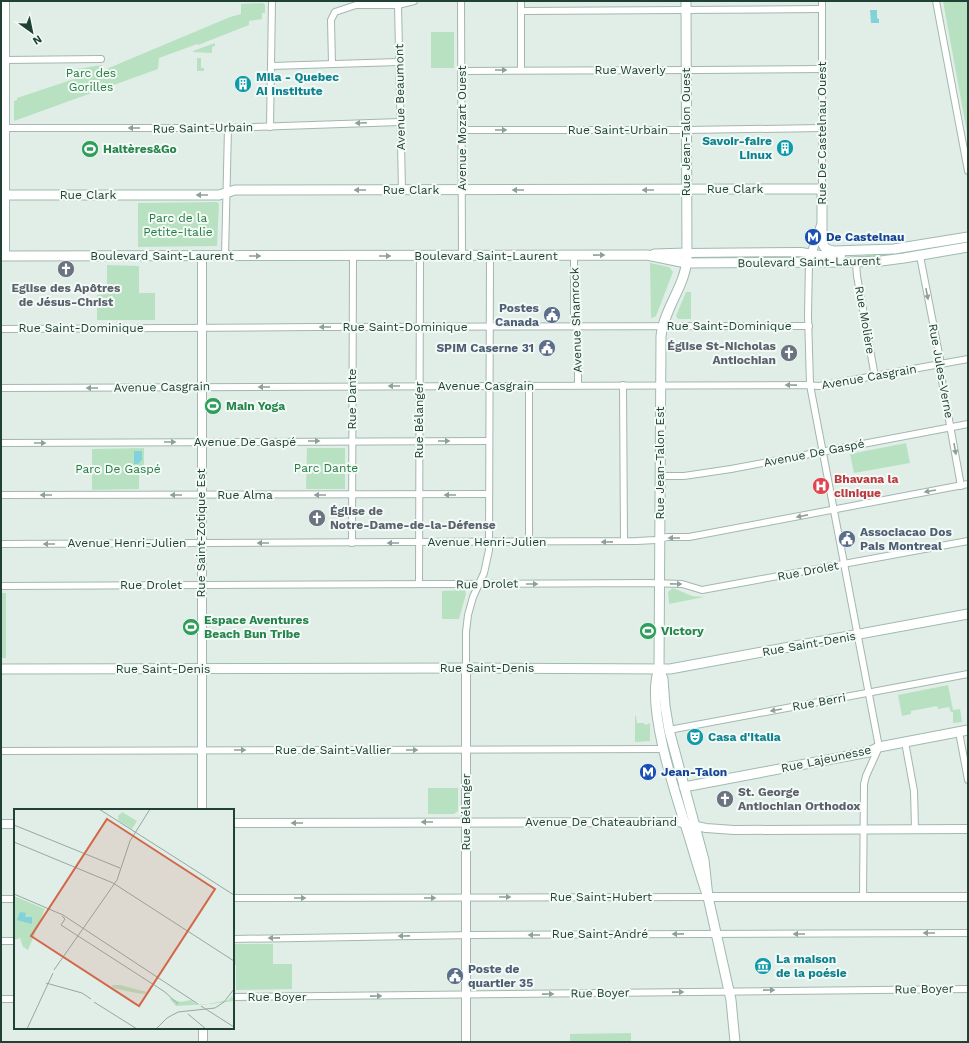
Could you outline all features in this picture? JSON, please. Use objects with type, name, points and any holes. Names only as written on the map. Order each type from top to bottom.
[{"type":"main road","name":"Rue Jean-Talon Ouest","points":[[686,5],[686,263]]},
{"type":"main road","name":"Rue Clark","points":[[3,195],[219,195],[235,190],[822,189]]},
{"type":"main road","name":"Rue De Castelnau Ouest","points":[[822,189],[822,223]]},
{"type":"main road","name":"Boulevard Saint-Laurent","points":[[822,223],[822,242],[826,249],[834,251],[910,247],[968,236]]},
{"type":"main road","name":"Boulevard Saint-Laurent","points":[[3,256],[647,255],[686,263],[810,258],[856,262],[881,261],[920,256],[968,247]]},
{"type":"main road","points":[[647,255],[668,252],[687,253]]},
{"type":"main road","name":"Rue Jean-Talon Est","points":[[686,263],[685,271],[663,326],[661,336],[659,669],[663,679],[669,730],[704,860],[708,897]]},
{"type":"main road","name":"Rue Saint-Denis","points":[[1,669],[670,669],[968,614]]},
{"type":"main road","name":"Rue Jean-Talon Est","points":[[659,669],[656,676],[657,713],[664,749],[696,862],[708,897],[717,934],[730,991],[735,1042]]},
{"type":"main road","name":"Rue Lajeunesse","points":[[684,787],[869,752],[879,747],[963,731]]},
{"type":"street","points":[[3,256],[3,195],[6,128],[5,1]]},
{"type":"street","points":[[270,127],[272,1]]},
{"type":"street","points":[[332,64],[331,20],[335,12],[356,5],[398,5],[414,1]]},
{"type":"street","name":"Avenue Mozart Ouest","points":[[461,1],[462,256]]},
{"type":"street","points":[[521,1],[521,70]]},
{"type":"street","name":"Rue De Castelnau Ouest","points":[[822,1],[822,189]]},
{"type":"street","points":[[936,1],[968,171]]},
{"type":"street","name":"Avenue Beaumont","points":[[398,5],[402,190]]},
{"type":"street","points":[[521,10],[686,5],[822,9]]},
{"type":"street","points":[[6,60],[101,59]]},
{"type":"street","points":[[271,66],[399,62]]},
{"type":"street","name":"Rue Waverly","points":[[462,70],[822,69]]},
{"type":"street","name":"Rue Saint-Urbain","points":[[6,128],[228,128],[400,122]]},
{"type":"street","points":[[225,256],[228,128]]},
{"type":"street","name":"Rue Saint-Urbain","points":[[462,130],[686,130],[822,128]]},
{"type":"street","name":"Rue De Castelnau Ouest","points":[[810,258],[822,223]]},
{"type":"street","name":"Boulevard Saint-Laurent","points":[[687,253],[801,252],[810,258],[820,255],[844,255],[859,250]]},
{"type":"street","name":"Rue Saint-Zotique Est","points":[[202,256],[202,809]]},
{"type":"street","name":"Rue Dante","points":[[352,256],[352,543]]},
{"type":"street","name":"Rue Bélanger","points":[[419,584],[420,256]]},
{"type":"street","name":"Rue Bélanger","points":[[466,1042],[466,622],[472,600],[486,566],[489,542],[490,256]]},
{"type":"street","name":"Avenue Shamrock","points":[[574,256],[574,319],[578,336],[578,385]]},
{"type":"street","name":"Rue Jules-Verne","points":[[920,256],[961,486]]},
{"type":"street","points":[[810,258],[808,326],[810,385],[879,747],[864,782],[863,897]]},
{"type":"street","name":"Rue Molière","points":[[856,262],[857,276],[875,377]]},
{"type":"street","name":"Rue Saint-Dominique","points":[[1,329],[808,326]]},
{"type":"street","name":"Avenue Casgrain","points":[[1,388],[578,385],[819,386],[968,359]]},
{"type":"street","points":[[623,385],[624,542]]},
{"type":"street","points":[[529,386],[529,542]]},
{"type":"street","name":"Avenue De Gaspé","points":[[660,476],[684,476],[731,469],[968,424]]},
{"type":"street","name":"Avenue De Gaspé","points":[[1,443],[489,441]]},
{"type":"street","name":"Avenue Henri-Julien","points":[[1,544],[624,542],[667,537],[684,538],[968,484]]},
{"type":"street","name":"Rue Alma","points":[[1,495],[489,494]]},
{"type":"street","name":"Rue Drolet","points":[[1,586],[682,584],[705,590],[968,541]]},
{"type":"street","name":"Rue Berri","points":[[669,730],[968,674]]},
{"type":"street","points":[[963,731],[968,780]]},
{"type":"street","points":[[905,742],[915,795],[915,829]]},
{"type":"street","name":"Rue de Saint-Vallier","points":[[1,751],[664,749]]},
{"type":"street","name":"Avenue De Chateaubriand","points":[[234,823],[672,822],[685,823],[706,828],[734,830],[968,829]]},
{"type":"street","points":[[1,824],[14,824]]},
{"type":"street","name":"Rue Saint-Hubert","points":[[234,898],[968,898]]},
{"type":"street","points":[[1,899],[14,899]]},
{"type":"street","name":"Rue Saint-André","points":[[234,939],[465,935],[968,933]]},
{"type":"street","points":[[1,941],[14,941]]},
{"type":"street","name":"Rue Boyer","points":[[234,997],[968,989]]},
{"type":"street","points":[[1,999],[14,999]]},
{"type":"street","points":[[203,1029],[203,1042]]},
{"type":"green space","points":[[943,1],[968,1],[968,138]]},
{"type":"green space","name":"Parc des Gorilles","points":[[263,3],[265,5],[265,13],[262,13],[262,19],[249,21],[249,25],[198,45],[197,44],[159,58],[158,69],[14,121],[14,101],[17,100],[17,98],[77,78],[77,69],[102,65],[104,70],[230,17],[241,14],[241,4]]},
{"type":"green space","points":[[431,32],[454,32],[454,68],[431,68]]},
{"type":"green space","points":[[215,43],[215,46],[212,47],[212,53],[193,52],[193,51]]},
{"type":"green space","points":[[197,58],[201,58],[201,68],[204,68],[204,71],[197,71]]},
{"type":"green space","name":"Parc de la Petite-Italie","points":[[217,202],[219,204],[217,246],[138,247],[138,203]]},
{"type":"green space","points":[[894,253],[894,255],[868,257],[865,255]]},
{"type":"green space","points":[[650,263],[669,267],[673,272],[656,316],[651,318]]},
{"type":"green space","points":[[107,265],[139,266],[139,293],[155,293],[155,320],[97,320],[97,295],[107,294]]},
{"type":"green space","points":[[686,292],[691,292],[691,319],[678,319],[676,316]]},
{"type":"green space","points":[[906,443],[910,463],[854,473],[850,454]]},
{"type":"green space","name":"Parc De Gaspé","points":[[144,448],[144,467],[139,467],[139,489],[92,490],[92,449]]},
{"type":"green space","name":"Parc Dante","points":[[307,448],[345,448],[345,489],[306,489]]},
{"type":"green space","points":[[673,588],[692,596],[704,597],[669,604],[668,592]]},
{"type":"green space","points":[[465,590],[466,594],[459,619],[442,619],[442,591]]},
{"type":"green space","points":[[1,593],[6,593],[6,658],[1,658]]},
{"type":"green space","points":[[948,685],[953,710],[960,709],[962,722],[953,723],[953,712],[951,712],[949,707],[938,709],[937,706],[911,711],[911,714],[902,716],[898,695]]},
{"type":"green space","points":[[635,716],[637,723],[644,723],[645,725],[650,723],[650,741],[635,742]]},
{"type":"green space","points":[[428,788],[458,788],[458,811],[454,814],[428,814]]},
{"type":"green space","points":[[234,944],[273,944],[273,964],[292,964],[292,989],[236,990],[236,965],[234,965]]},
{"type":"green space","points":[[631,1033],[631,1042],[570,1042],[570,1034]]},
{"type":"water","points":[[870,10],[877,10],[877,18],[879,19],[879,23],[871,23]]},
{"type":"water","points":[[134,451],[142,451],[142,460],[138,464],[134,464]]},
{"type":"place","name":"Mila - Quebec AI Institute","points":[[243,84]]},
{"type":"place","name":"Savoir-faire Linux","points":[[785,148]]},
{"type":"place","name":"Haltères&Go","points":[[90,149]]},
{"type":"place","name":"De Castelnau","points":[[813,237]]},
{"type":"place","name":"Eglise des Apôtres de Jésus-Christ","points":[[66,269]]},
{"type":"place","name":"Postes Canada","points":[[552,315]]},
{"type":"place","name":"SPIM Caserne 31","points":[[547,348]]},
{"type":"place","name":"Église St-Nicholas Antiochian","points":[[789,353]]},
{"type":"place","name":"Main Yoga","points":[[213,406]]},
{"type":"place","name":"Bhavana la clinique","points":[[821,486]]},
{"type":"place","name":"Église de Notre-Dame-de-la-Défense","points":[[317,518]]},
{"type":"place","name":"Associacao Dos Pais Montreal","points":[[847,539]]},
{"type":"place","name":"Espace Aventures Beach Bun Tribe","points":[[191,627]]},
{"type":"place","name":"Victory","points":[[648,631]]},
{"type":"place","name":"Casa d'Italia","points":[[695,737]]},
{"type":"place","name":"Jean-Talon","points":[[648,772]]},
{"type":"place","name":"St. George Antiochian Orthodox","points":[[725,799]]},
{"type":"place","name":"La maison de la poésie","points":[[763,966]]},
{"type":"place","name":"Poste de quartier 35","points":[[455,976]]}]
